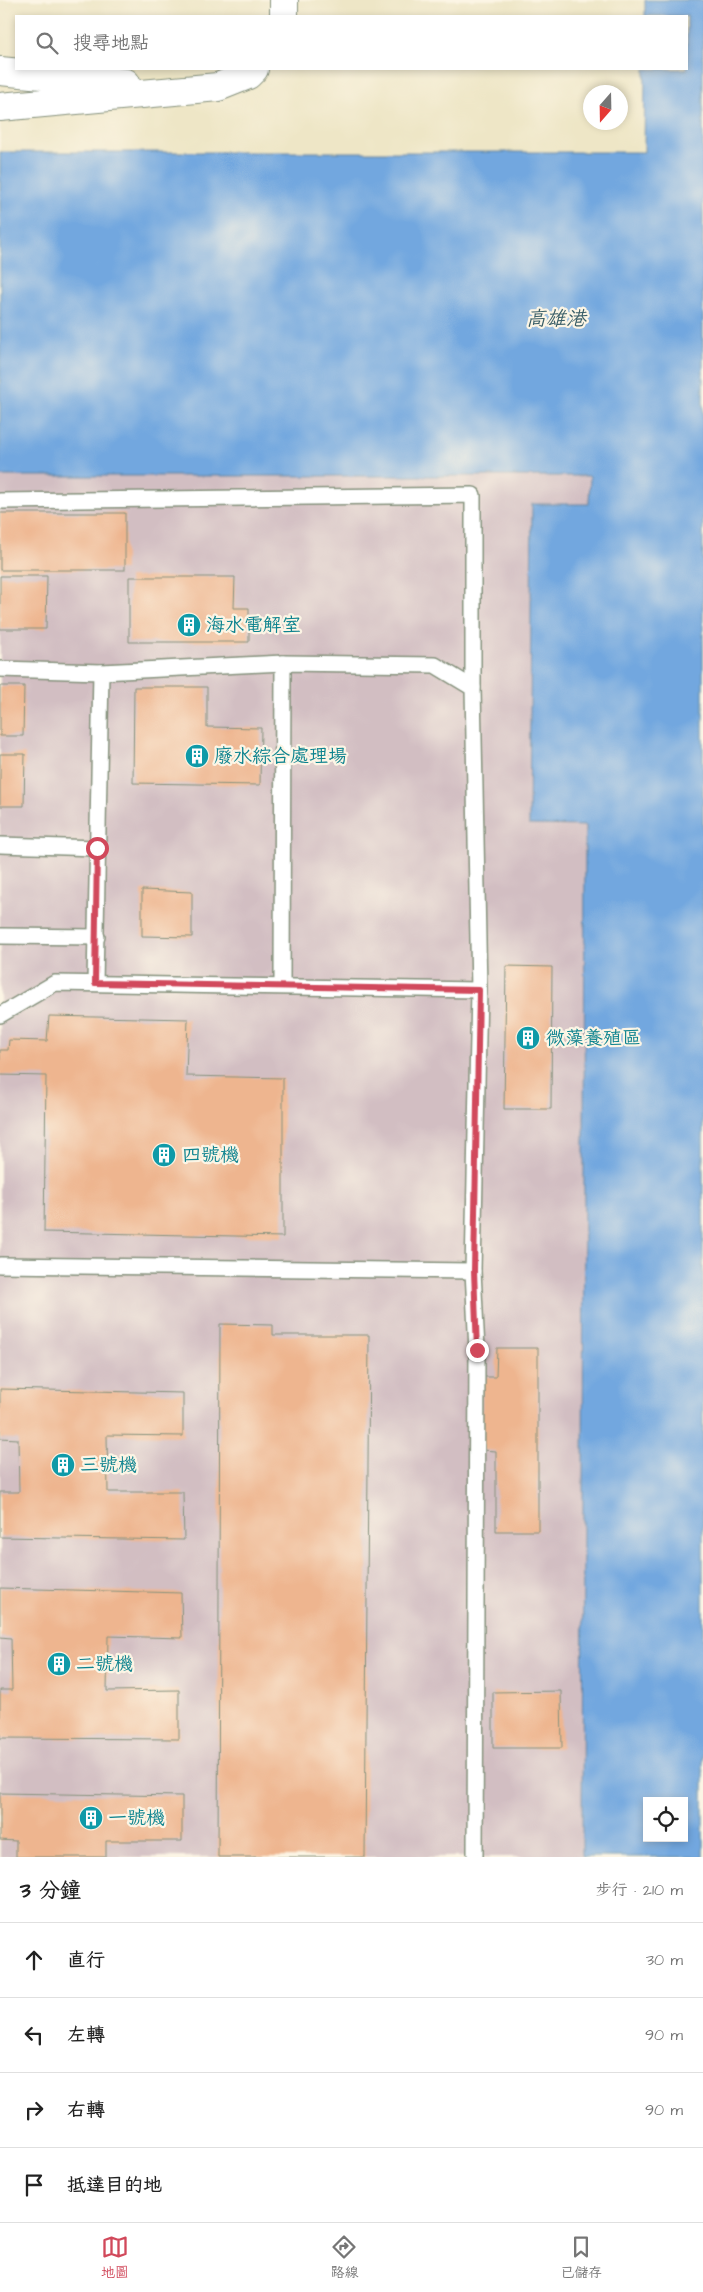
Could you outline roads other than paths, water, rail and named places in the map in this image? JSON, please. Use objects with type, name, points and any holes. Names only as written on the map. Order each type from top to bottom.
[{"type":"street","points":[[284,0],[284,15]]},
{"type":"street","points":[[0,107],[218,87],[248,75],[253,70]]},
{"type":"street","points":[[0,71],[187,89]]},
{"type":"lane","points":[[0,501],[473,495],[473,688],[479,990],[474,1271],[477,1350],[474,1857]]},
{"type":"lane","points":[[0,670],[101,672],[284,663],[436,665],[473,688]]},
{"type":"lane","points":[[282,985],[284,663]]},
{"type":"lane","points":[[95,983],[101,672]]},
{"type":"lane","points":[[0,845],[97,848]]},
{"type":"lane","points":[[0,936],[96,936]]},
{"type":"lane","points":[[0,1015],[54,983],[282,985],[479,990]]},
{"type":"lane","points":[[0,1265],[474,1271]]},
{"type":"water","name":"高雄港","points":[[645,0],[703,0],[703,1857],[582,1857],[585,826],[529,825],[532,504],[589,504],[590,476],[0,476],[0,152],[644,152],[645,70],[688,70],[688,15],[645,15]]},
{"type":"place","name":"海水電解室","points":[[189,625]]},
{"type":"place","name":"廢水綜合處理場","points":[[197,756]]},
{"type":"place","name":"微藻養殖區","points":[[528,1038]]},
{"type":"place","name":"四號機","points":[[164,1155]]},
{"type":"place","name":"三號機","points":[[63,1465]]},
{"type":"place","name":"二號機","points":[[59,1664]]},
{"type":"place","name":"一號機","points":[[91,1818]]}]
